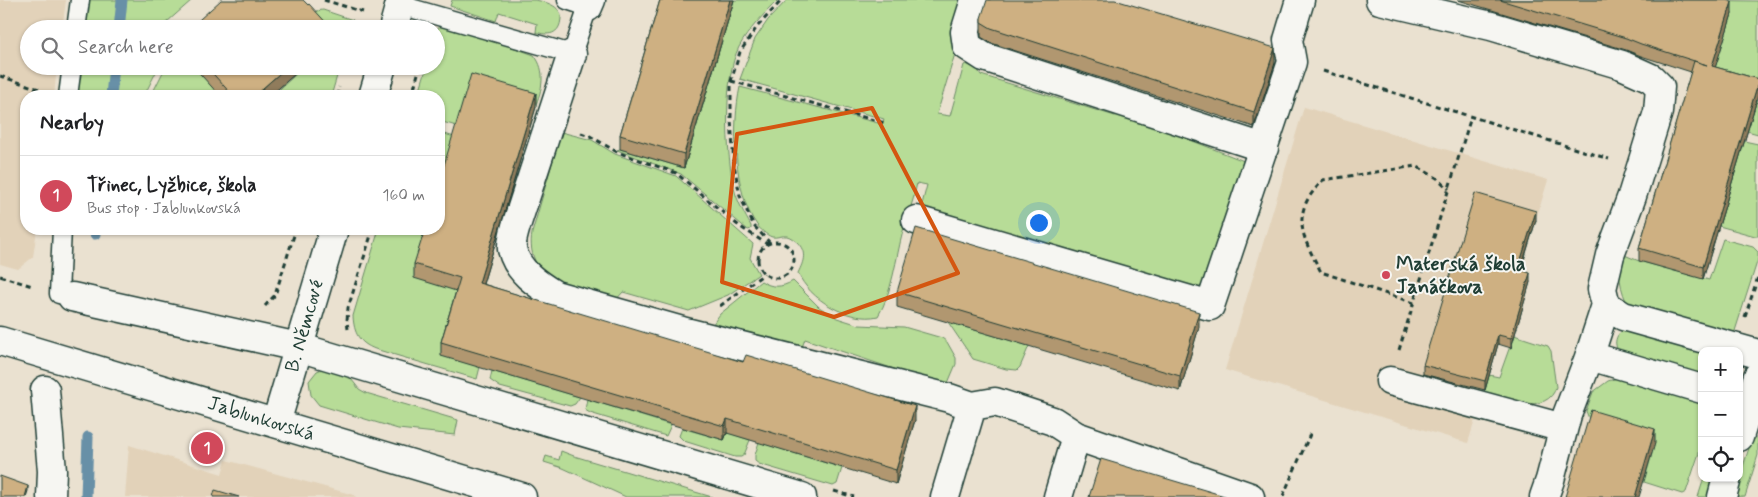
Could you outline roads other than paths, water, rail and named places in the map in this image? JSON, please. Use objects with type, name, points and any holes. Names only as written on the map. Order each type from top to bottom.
[{"type":"street","points":[[976,0],[965,32],[967,46],[984,57],[1264,148]]},
{"type":"street","points":[[916,220],[1210,306],[1292,62],[1288,40],[1300,0]]},
{"type":"street","points":[[1380,0],[1491,26],[1622,65],[1651,78],[1660,87],[1658,112],[1610,255],[1602,289],[1606,305],[1590,356],[1563,428],[1544,497]]},
{"type":"street","points":[[572,54],[516,226],[512,248],[519,265],[536,284],[555,295],[694,333],[949,398],[972,406],[995,402],[1053,420],[1076,436],[1250,497]]},
{"type":"street","points":[[375,90],[379,75]]},
{"type":"street","name":"B. Němcové","points":[[276,423],[332,235]]},
{"type":"street","points":[[72,298],[298,347],[802,497]]},
{"type":"street","points":[[1606,305],[1623,316],[1758,354]]},
{"type":"street","name":"Jablunkovská","points":[[0,341],[522,497]]},
{"type":"street","points":[[1590,356],[1698,388]]},
{"type":"street","points":[[1744,402],[1758,376]]},
{"type":"street","points":[[1390,381],[1563,428]]},
{"type":"street","points":[[45,390],[52,471],[51,497]]},
{"type":"street","points":[[946,497],[972,406]]},
{"type":"street","points":[[1058,497],[1076,436]]},
{"type":"street","points":[[1722,497],[1726,482]]},
{"type":"lane","points":[[77,20],[80,0]]},
{"type":"lane","points":[[445,23],[572,54],[582,2]]},
{"type":"lane","points":[[398,11],[434,20]]},
{"type":"lane","points":[[69,90],[71,75]]},
{"type":"lane","points":[[62,235],[59,294],[72,298]]},
{"type":"waterway","points":[[120,20],[122,0]]},
{"type":"waterway","points":[[112,90],[113,75]]},
{"type":"waterway","points":[[86,497],[88,437]]},
{"type":"place","name":"Materská škola Janáčkova","points":[[1386,275]]},
{"type":"place","name":"Třinec, Lyžbice, škola","points":[[207,448]]}]
